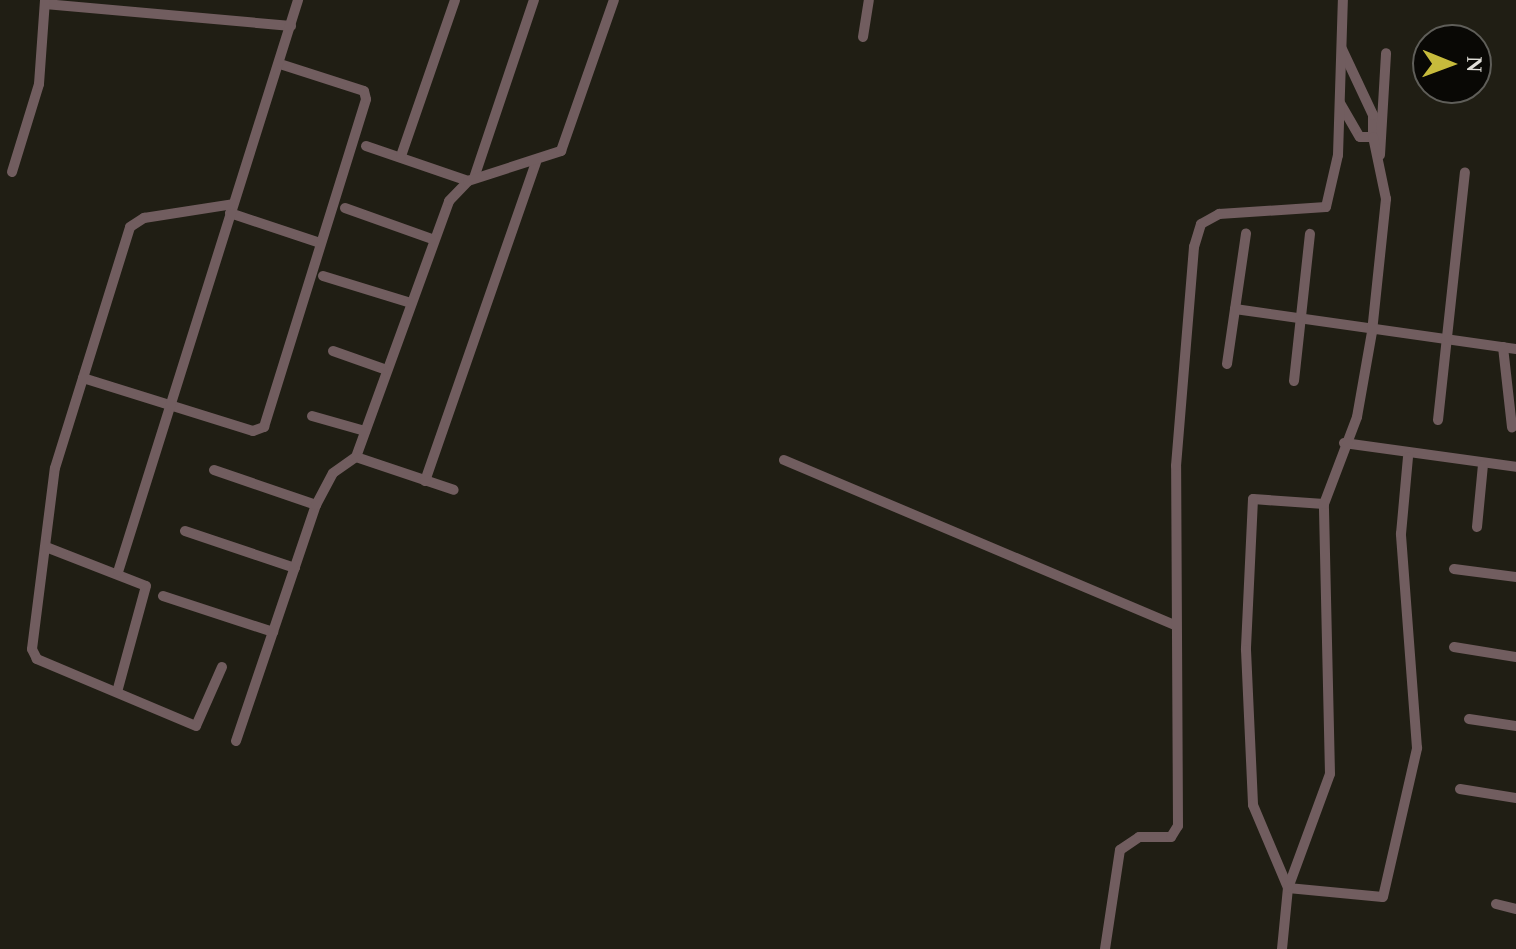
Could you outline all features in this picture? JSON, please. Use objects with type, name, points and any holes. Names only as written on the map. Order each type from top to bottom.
[{"type":"street","points":[[118,572],[231,208],[283,65],[298,0]]},
{"type":"street","points":[[401,156],[455,0]]},
{"type":"street","points":[[236,741],[316,505],[333,473],[356,457],[432,239],[449,201],[471,180],[534,0]]},
{"type":"street","points":[[366,146],[471,180],[536,162],[565,146],[614,0]]},
{"type":"street","points":[[863,37],[869,0]]},
{"type":"street","points":[[1105,949],[1120,850],[1139,837],[1171,837],[1178,826],[1176,466],[1201,224],[1219,214],[1326,207],[1335,185],[1343,0]]},
{"type":"street","points":[[12,172],[39,84],[45,2],[130,6],[291,26]]},
{"type":"street","points":[[1282,949],[1288,888],[1330,774],[1324,504],[1344,443],[1357,417],[1372,332],[1386,199],[1373,137],[1373,115],[1341,47]]},
{"type":"street","points":[[1380,166],[1386,53]]},
{"type":"street","points":[[83,378],[261,430],[366,99],[364,91],[283,65]]},
{"type":"street","points":[[1340,103],[1360,137],[1373,137]]},
{"type":"street","points":[[425,481],[536,162]]},
{"type":"street","points":[[1438,420],[1465,172]]},
{"type":"street","points":[[222,667],[196,726],[34,656],[51,481],[133,224],[231,208],[320,243]]},
{"type":"street","points":[[345,208],[432,239]]},
{"type":"street","points":[[1227,364],[1246,233]]},
{"type":"street","points":[[1294,381],[1310,234]]},
{"type":"street","points":[[323,276],[411,303]]},
{"type":"street","points":[[1235,309],[1300,322],[1516,349]]},
{"type":"street","points":[[1503,347],[1512,427]]},
{"type":"street","points":[[333,351],[387,370]]},
{"type":"street","points":[[312,416],[365,431]]},
{"type":"street","points":[[1344,443],[1408,457],[1516,467]]},
{"type":"street","points":[[356,457],[454,490]]},
{"type":"street","points":[[1288,888],[1383,897],[1417,748],[1401,534],[1408,457]]},
{"type":"street","points":[[784,460],[1175,625]]},
{"type":"street","points":[[1477,527],[1483,465]]},
{"type":"street","points":[[214,470],[316,505]]},
{"type":"street","points":[[1288,888],[1253,805],[1246,650],[1253,499],[1324,504]]},
{"type":"street","points":[[185,531],[295,568]]},
{"type":"street","points":[[46,547],[118,572],[147,590],[117,692]]},
{"type":"street","points":[[1454,569],[1516,577]]},
{"type":"street","points":[[163,596],[273,632]]},
{"type":"street","points":[[1454,647],[1516,657]]},
{"type":"street","points":[[1469,719],[1516,726]]},
{"type":"street","points":[[1460,789],[1516,798]]},
{"type":"street","points":[[1496,904],[1516,909]]}]
